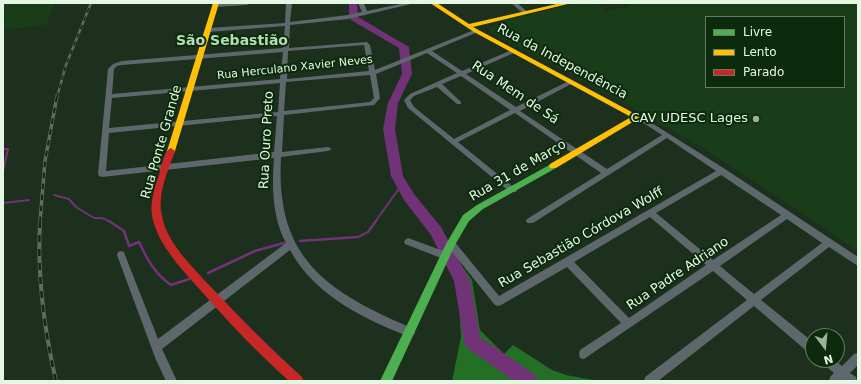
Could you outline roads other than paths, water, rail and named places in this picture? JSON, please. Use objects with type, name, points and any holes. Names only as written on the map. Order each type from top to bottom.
[{"type":"main road","name":"Rua da Independência","points":[[433,3],[472,28],[637,117]]},
{"type":"main road","points":[[472,28],[502,18],[569,3]]},
{"type":"main road","name":"Rua Ponte Grande","points":[[216,4],[166,167],[156,210],[157,219],[170,243],[186,265],[254,339],[298,381]]},
{"type":"main road","name":"Rua 31 de Março","points":[[386,381],[450,245],[460,227],[472,212],[513,190],[637,117]]},
{"type":"street","points":[[216,4],[247,3]]},
{"type":"street","name":"Rua Ouro Preto","points":[[289,3],[276,179],[278,199],[290,245],[306,267],[322,284],[344,301],[374,317],[410,332]]},
{"type":"street","points":[[361,3],[365,13]]},
{"type":"street","points":[[208,30],[288,24],[355,15],[412,3]]},
{"type":"street","points":[[514,3],[526,13]]},
{"type":"street","name":"Rua Herculano Xavier Neves","points":[[109,96],[372,72],[427,50],[472,28]]},
{"type":"street","points":[[106,131],[361,107],[372,104],[377,98],[367,45],[365,43],[200,56],[115,65],[111,69],[102,174],[328,149]]},
{"type":"street","name":"Rua Mem de Sá","points":[[427,50],[607,173]]},
{"type":"street","points":[[513,190],[411,108],[407,100],[412,95],[514,51]]},
{"type":"street","points":[[453,142],[571,82]]},
{"type":"street","points":[[438,84],[459,103]]},
{"type":"street","name":"Rua da Independência","points":[[637,117],[722,171],[858,262]]},
{"type":"street","points":[[530,221],[667,135]]},
{"type":"street","name":"Rua Sebastião Córdova Wolff","points":[[450,245],[498,302],[722,171]]},
{"type":"street","points":[[650,213],[805,342]]},
{"type":"street","name":"Rua Padre Adriano","points":[[584,354],[787,215]]},
{"type":"street","points":[[408,242],[446,256]]},
{"type":"street","points":[[649,381],[828,242]]},
{"type":"street","points":[[157,346],[290,245]]},
{"type":"street","points":[[121,254],[157,346],[161,360],[172,381]]},
{"type":"street","points":[[567,261],[628,324]]},
{"type":"street","points":[[834,381],[858,358]]},
{"type":"street","points":[[836,368],[852,381]]},
{"type":"waterway","points":[[353,3],[354,18],[404,47],[407,74],[393,103],[389,129],[397,176],[409,197],[436,231],[462,281],[472,341],[529,381]]},
{"type":"waterway","points":[[3,149],[8,149],[3,171]]},
{"type":"waterway","points":[[375,222],[398,190],[403,187]]},
{"type":"waterway","points":[[54,195],[69,199],[76,207],[94,218],[102,218],[110,221]]},
{"type":"waterway","points":[[3,203],[29,200]]},
{"type":"waterway","points":[[110,221],[124,231],[129,246],[139,242],[152,266],[165,281],[171,285],[189,279]]},
{"type":"waterway","points":[[300,241],[358,237],[368,232],[376,221]]},
{"type":"waterway","points":[[208,273],[255,251],[284,243]]},
{"type":"railway","points":[[57,97],[66,65],[91,3]]},
{"type":"railway","points":[[40,222],[45,161],[57,96]]},
{"type":"railway","points":[[40,221],[39,241],[42,302],[56,381]]},
{"type":"place","name":"CAV UDESC Lages","points":[[756,119]]},
{"type":"district","name":"São Sebastião","points":[[232,41]]}]
